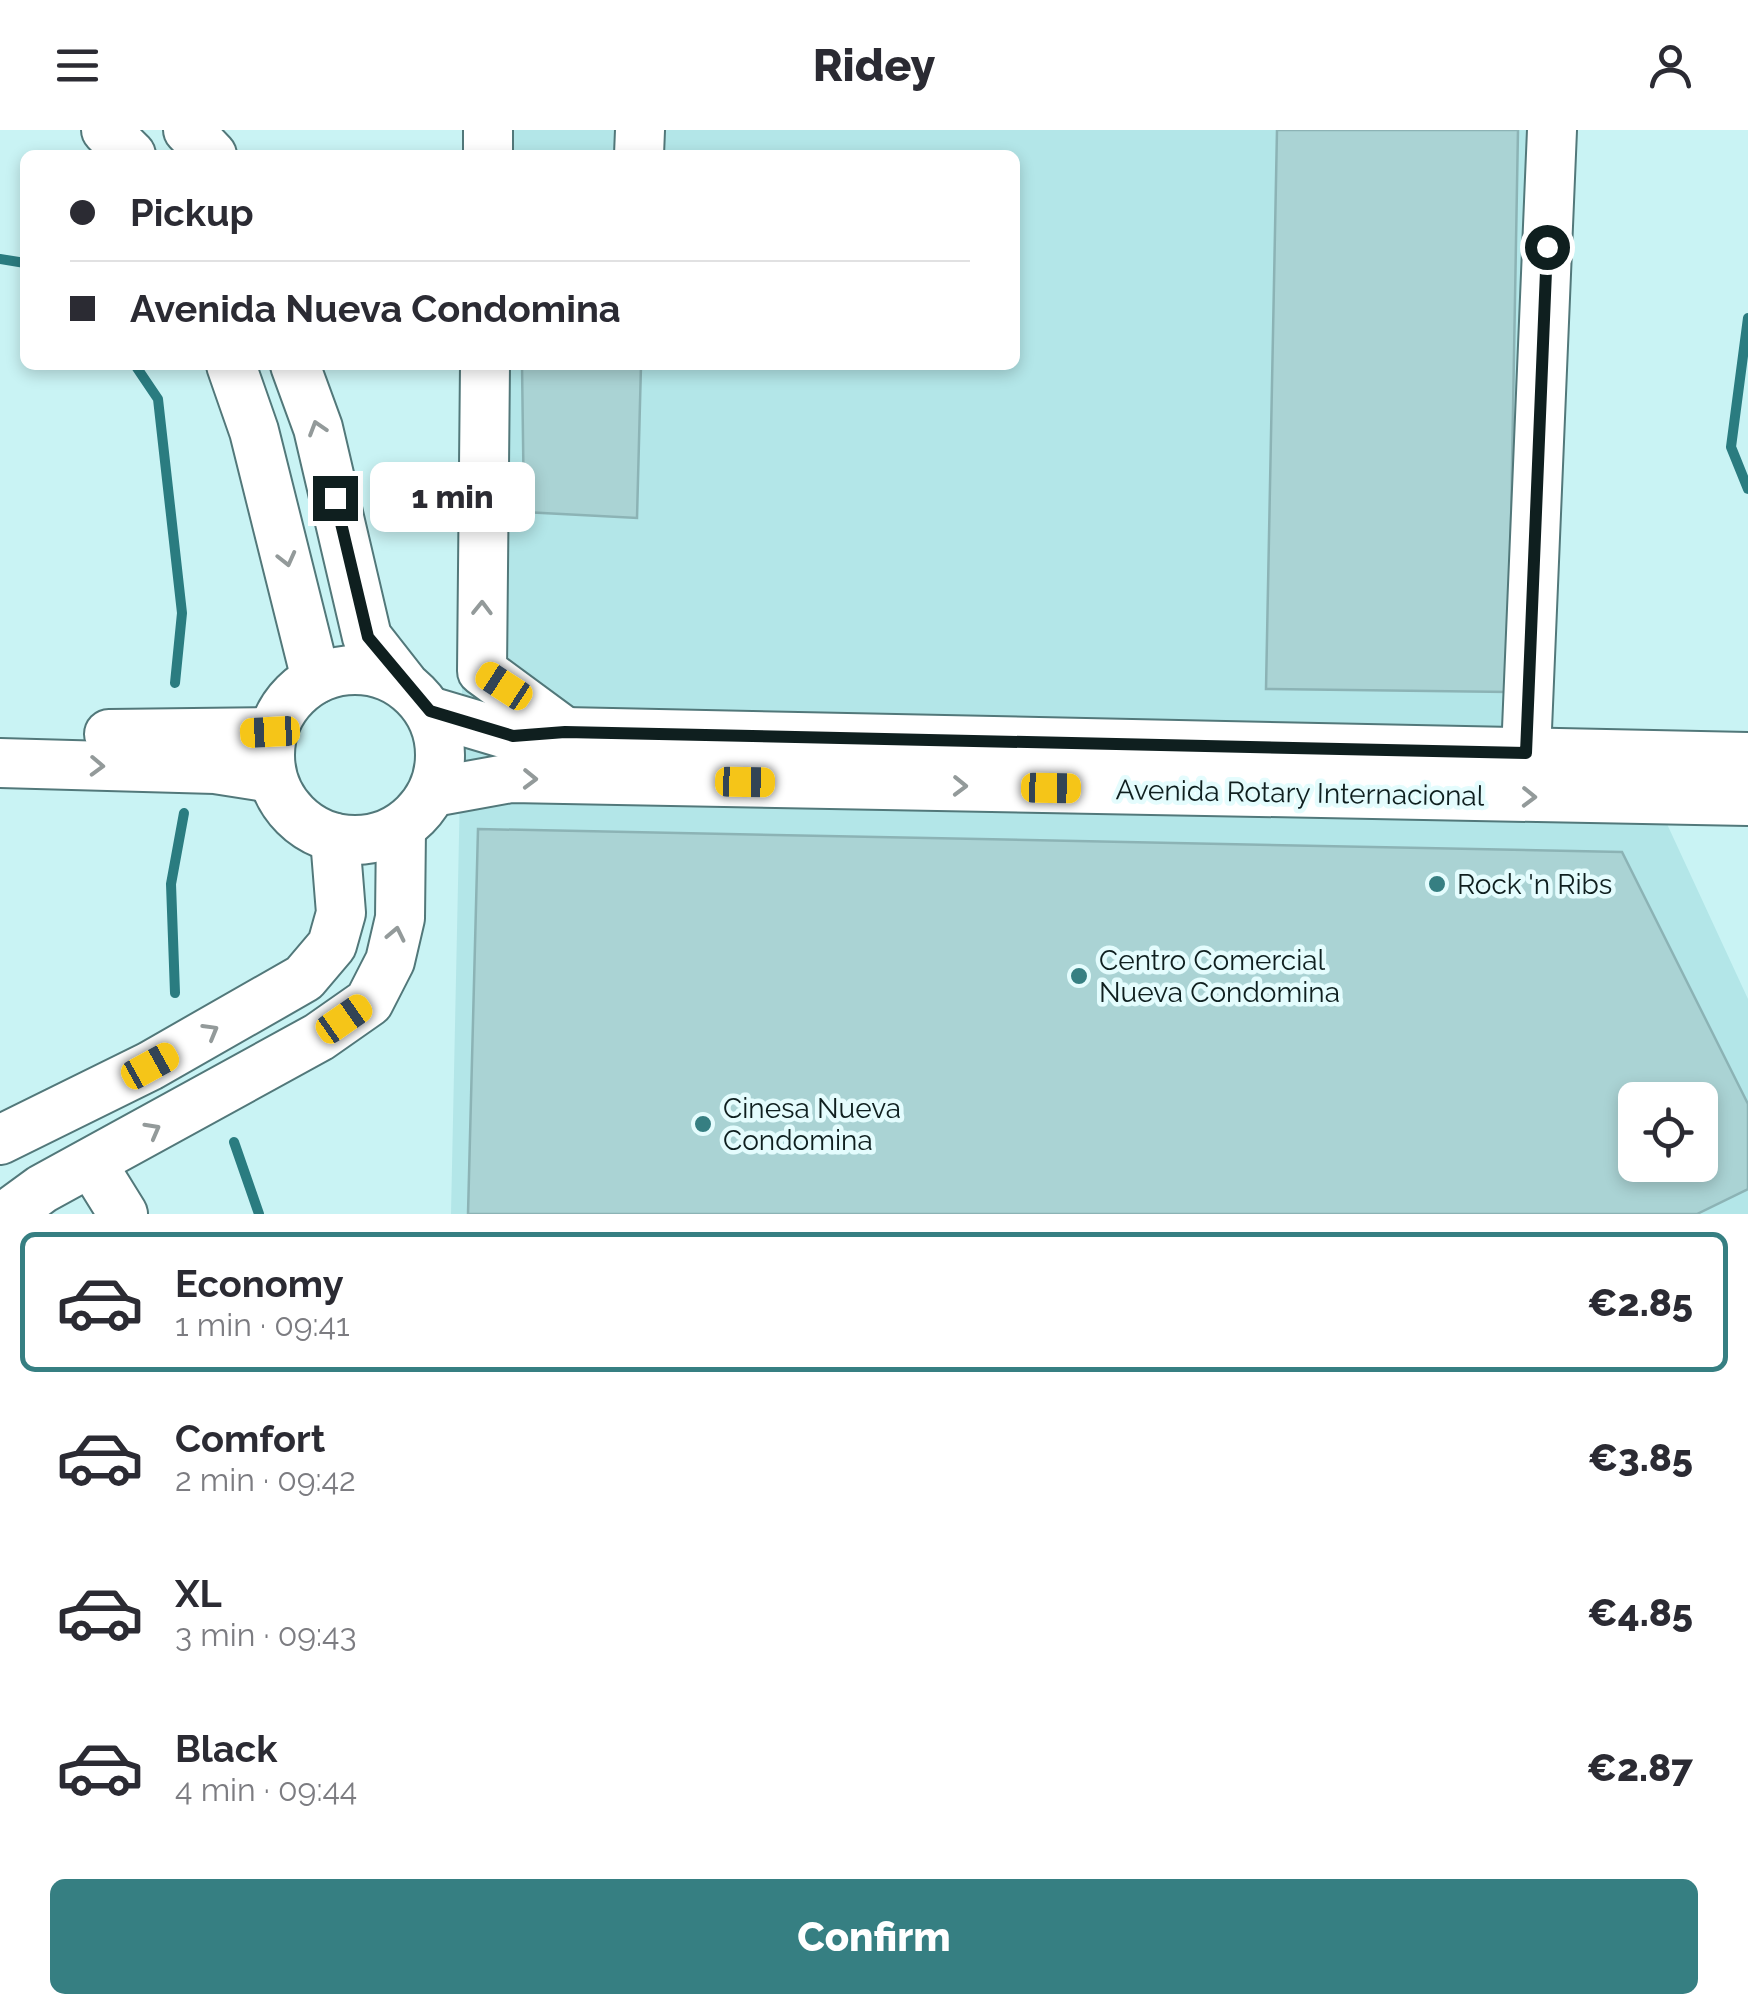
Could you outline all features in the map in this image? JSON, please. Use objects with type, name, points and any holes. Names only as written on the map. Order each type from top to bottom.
[{"type":"street","points":[[106,130],[126,150]]},
{"type":"street","points":[[188,130],[207,150]]},
{"type":"street","points":[[1526,753],[1552,130]]},
{"type":"street","points":[[233,370],[254,431],[316,679]]},
{"type":"street","points":[[298,370],[318,428],[368,637],[416,697],[442,751],[434,792],[401,829],[360,842],[335,838],[299,820],[276,791],[271,755],[295,694],[316,679],[345,670],[382,673],[416,697]]},
{"type":"street","points":[[485,370],[482,671],[565,732]]},
{"type":"street","name":"Avenida Rotary Internacional","points":[[416,697],[513,736],[565,732],[1526,753],[1649,785],[1748,801]]},
{"type":"street","points":[[0,732],[212,736],[271,755]]},
{"type":"street","points":[[823,784],[893,767],[904,740]]},
{"type":"street","points":[[0,763],[215,770],[271,755]]},
{"type":"street","name":"Avenida Rotary Internacional","points":[[434,792],[511,778],[823,784],[1649,785],[1748,757]]},
{"type":"street","points":[[8,1214],[42,1189],[319,1037],[369,1002],[390,960],[400,918],[401,829]]},
{"type":"street","points":[[0,1140],[150,1066],[304,978],[332,945],[341,912],[335,838]]},
{"type":"street","points":[[92,1164],[122,1214]]},
{"type":"shaded area","points":[[474,130],[1570,130],[1547,731],[1623,729],[1748,999],[1748,1214],[451,1214],[469,370],[1020,370],[1020,150],[473,150]]},
{"type":"building","points":[[1277,130],[1518,130],[1508,692],[1266,689]]},
{"type":"building","points":[[522,370],[641,370],[637,518],[524,512]]},
{"type":"building","name":"Centro Comercial Nueva Condomina","points":[[478,829],[1622,852],[1748,1104],[1748,1189],[1697,1214],[468,1214]]},
{"type":"waterway","points":[[0,259],[20,262]]},
{"type":"waterway","points":[[1748,318],[1731,447],[1748,489]]},
{"type":"waterway","points":[[138,370],[158,399],[182,613],[175,683]]},
{"type":"waterway","points":[[175,993],[171,884],[184,813]]},
{"type":"waterway","points":[[234,1142],[259,1214]]},
{"type":"place","name":"Rock 'n Ribs","points":[[1437,884]]},
{"type":"place","name":"Centro Comercial Nueva Condomina","points":[[1079,976]]},
{"type":"place","name":"Cinesa Nueva Condomina","points":[[703,1124]]},
{"type":"route","points":[[335,498],[368,637],[402,683],[430,711],[513,736],[565,732],[1526,753],[1547,247]]}]
